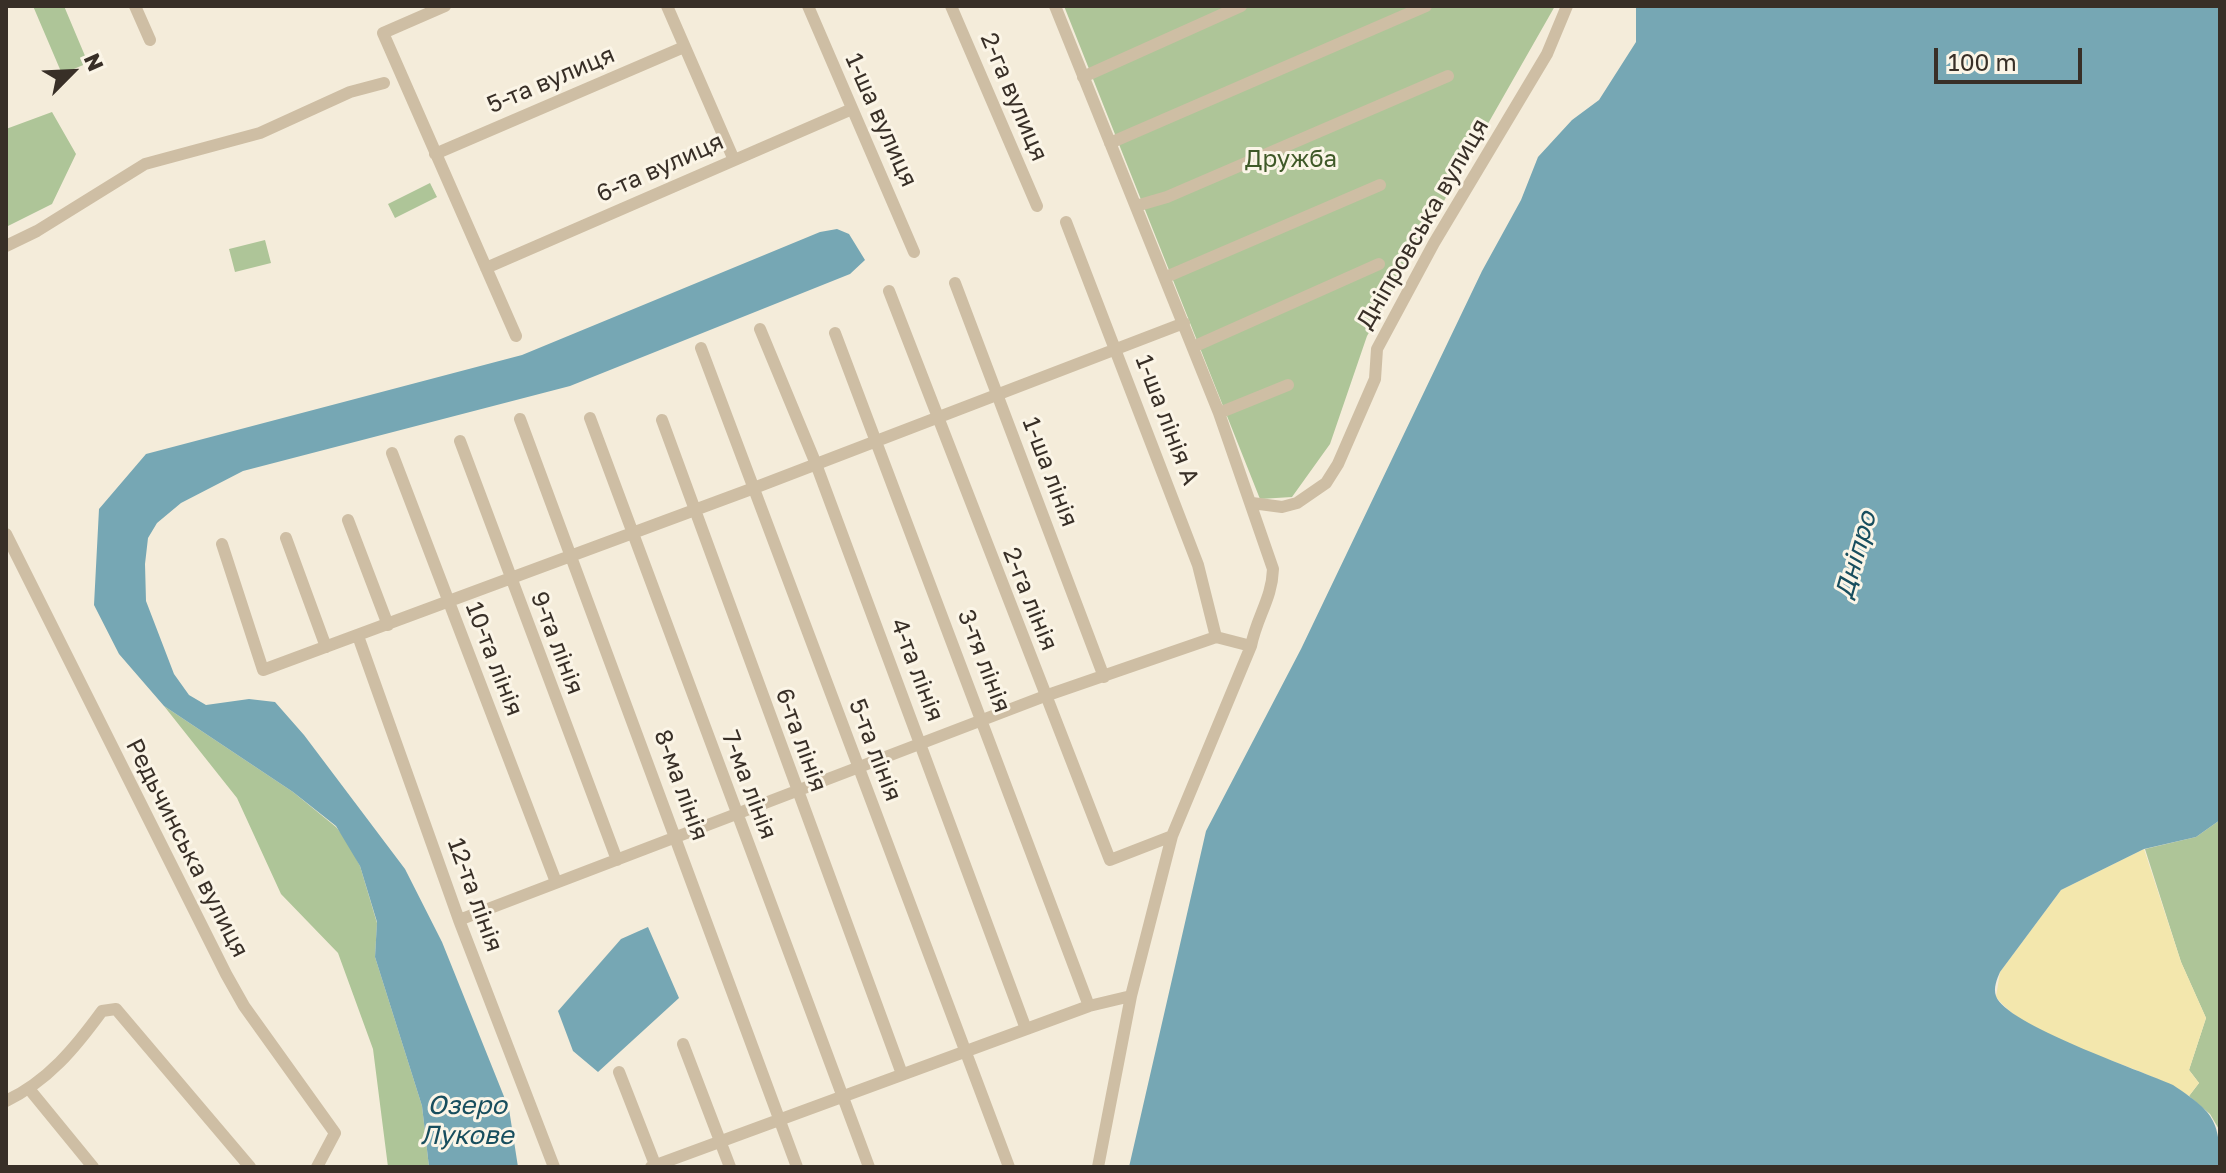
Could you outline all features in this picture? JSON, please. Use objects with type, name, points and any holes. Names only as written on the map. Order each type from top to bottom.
[{"type":"street","points":[[135,6],[150,40]]},
{"type":"street","points":[[445,6],[383,33],[516,336]]},
{"type":"street","points":[[667,6],[734,160]]},
{"type":"street","name":"1-ша вулиця","points":[[808,6],[914,252]]},
{"type":"street","name":"2-га вулиця","points":[[951,6],[1037,206]]},
{"type":"street","points":[[1083,77],[1241,6]]},
{"type":"street","points":[[1110,143],[1426,6]]},
{"type":"street","name":"Дніпровська вулиця","points":[[1252,503],[1282,507],[1297,503],[1326,483],[1338,464],[1375,379],[1377,349],[1434,243],[1547,54],[1567,6]]},
{"type":"street","points":[[1057,7],[1219,413],[1273,569],[1272,591],[1256,619],[1251,646],[1172,836],[1131,996],[1098,1167]]},
{"type":"street","name":"5-та вулиця","points":[[435,154],[684,47]]},
{"type":"street","points":[[1136,206],[1167,197],[1448,76]]},
{"type":"street","points":[[6,246],[37,231],[145,164],[260,133],[350,92],[384,83]]},
{"type":"street","name":"6-та вулиця","points":[[486,268],[852,109]]},
{"type":"street","points":[[1166,277],[1380,185]]},
{"type":"street","name":"1-ша лінія А","points":[[1066,222],[1198,565],[1216,637]]},
{"type":"street","points":[[1193,347],[1379,264]]},
{"type":"street","name":"1-ша лінія","points":[[955,283],[1104,677]]},
{"type":"street","name":"2-га лінія","points":[[889,291],[936,420],[1110,860],[1172,836]]},
{"type":"street","points":[[222,544],[263,670],[936,420],[1184,323]]},
{"type":"street","name":"4-та лінія","points":[[760,329],[816,464],[1026,1029]]},
{"type":"street","name":"3-тя лінія","points":[[835,333],[984,720],[1089,1006]]},
{"type":"street","name":"5-та лінія","points":[[701,348],[1009,1167]]},
{"type":"street","points":[[1219,413],[1288,385]]},
{"type":"street","name":"7-ма лінія","points":[[590,418],[869,1167]]},
{"type":"street","name":"8-ма лінія","points":[[520,419],[797,1167]]},
{"type":"street","name":"6-та лінія","points":[[662,420],[902,1074]]},
{"type":"street","name":"9-та лінія","points":[[460,441],[509,579],[617,860]]},
{"type":"street","name":"10-та лінія","points":[[392,453],[556,882]]},
{"type":"street","points":[[348,520],[388,625]]},
{"type":"street","name":"Редьчинська вулиця","points":[[6,534],[226,974],[244,1006],[335,1133],[317,1167]]},
{"type":"street","points":[[286,538],[326,647]]},
{"type":"street","name":"12-та лінія","points":[[358,636],[459,920],[554,1167]]},
{"type":"street","points":[[459,920],[1045,696],[1216,637],[1251,646]]},
{"type":"street","points":[[619,1072],[654,1167],[1089,1006],[1131,996]]},
{"type":"street","points":[[6,1101],[30,1090],[73,1050],[102,1011],[109,1008],[125,1016],[250,1167]]},
{"type":"street","points":[[683,1044],[730,1167]]},
{"type":"street","points":[[30,1090],[93,1167]]},
{"type":"green space","points":[[33,6],[64,6],[88,63],[62,74]]},
{"type":"green space","name":"Дружба","points":[[1064,6],[1555,6],[1367,336],[1330,444],[1292,497],[1260,499]]},
{"type":"green space","points":[[52,112],[76,154],[52,204],[6,227],[6,129]]},
{"type":"green space","points":[[430,183],[437,197],[395,218],[388,204]]},
{"type":"green space","points":[[265,240],[271,263],[235,272],[229,249]]},
{"type":"green space","points":[[164,706],[293,792],[336,827],[348,842],[360,866],[377,923],[375,957],[422,1106],[429,1167],[388,1167],[373,1049],[338,953],[281,894],[237,798]]},
{"type":"green space","points":[[2220,820],[2220,1131],[2210,1114],[2189,1096],[2199,1083],[2189,1070],[2206,1018],[2181,962],[2145,849],[2196,837]]},
{"type":"sand","points":[[2144,849],[2181,962],[2206,1018],[2189,1070],[2199,1083],[2189,1096],[2167,1083],[2035,1028],[2013,1014],[1996,997],[2000,972],[2061,890]]},
{"type":"water","name":"Дніпро","points":[[1636,6],[2220,6],[2220,820],[2196,837],[2144,849],[2061,890],[2000,972],[1995,990],[2005,1007],[2023,1020],[2076,1046],[2173,1085],[2197,1102],[2216,1127],[2220,1167],[1129,1167],[1206,831],[1301,649],[1482,271],[1521,200],[1538,157],[1572,120],[1599,100],[1636,42]]},
{"type":"water","name":"Озеро Лукове","points":[[837,229],[849,234],[865,260],[850,274],[570,386],[243,471],[181,503],[157,523],[148,538],[146,601],[174,674],[189,695],[206,705],[249,699],[275,702],[304,735],[405,869],[442,942],[509,1109],[518,1167],[429,1167],[422,1106],[375,957],[377,922],[360,866],[336,826],[293,792],[164,706],[119,654],[94,605],[99,509],[146,454],[522,355],[820,232]]},
{"type":"water","points":[[648,927],[679,998],[598,1072],[573,1051],[558,1011],[621,939]]}]
